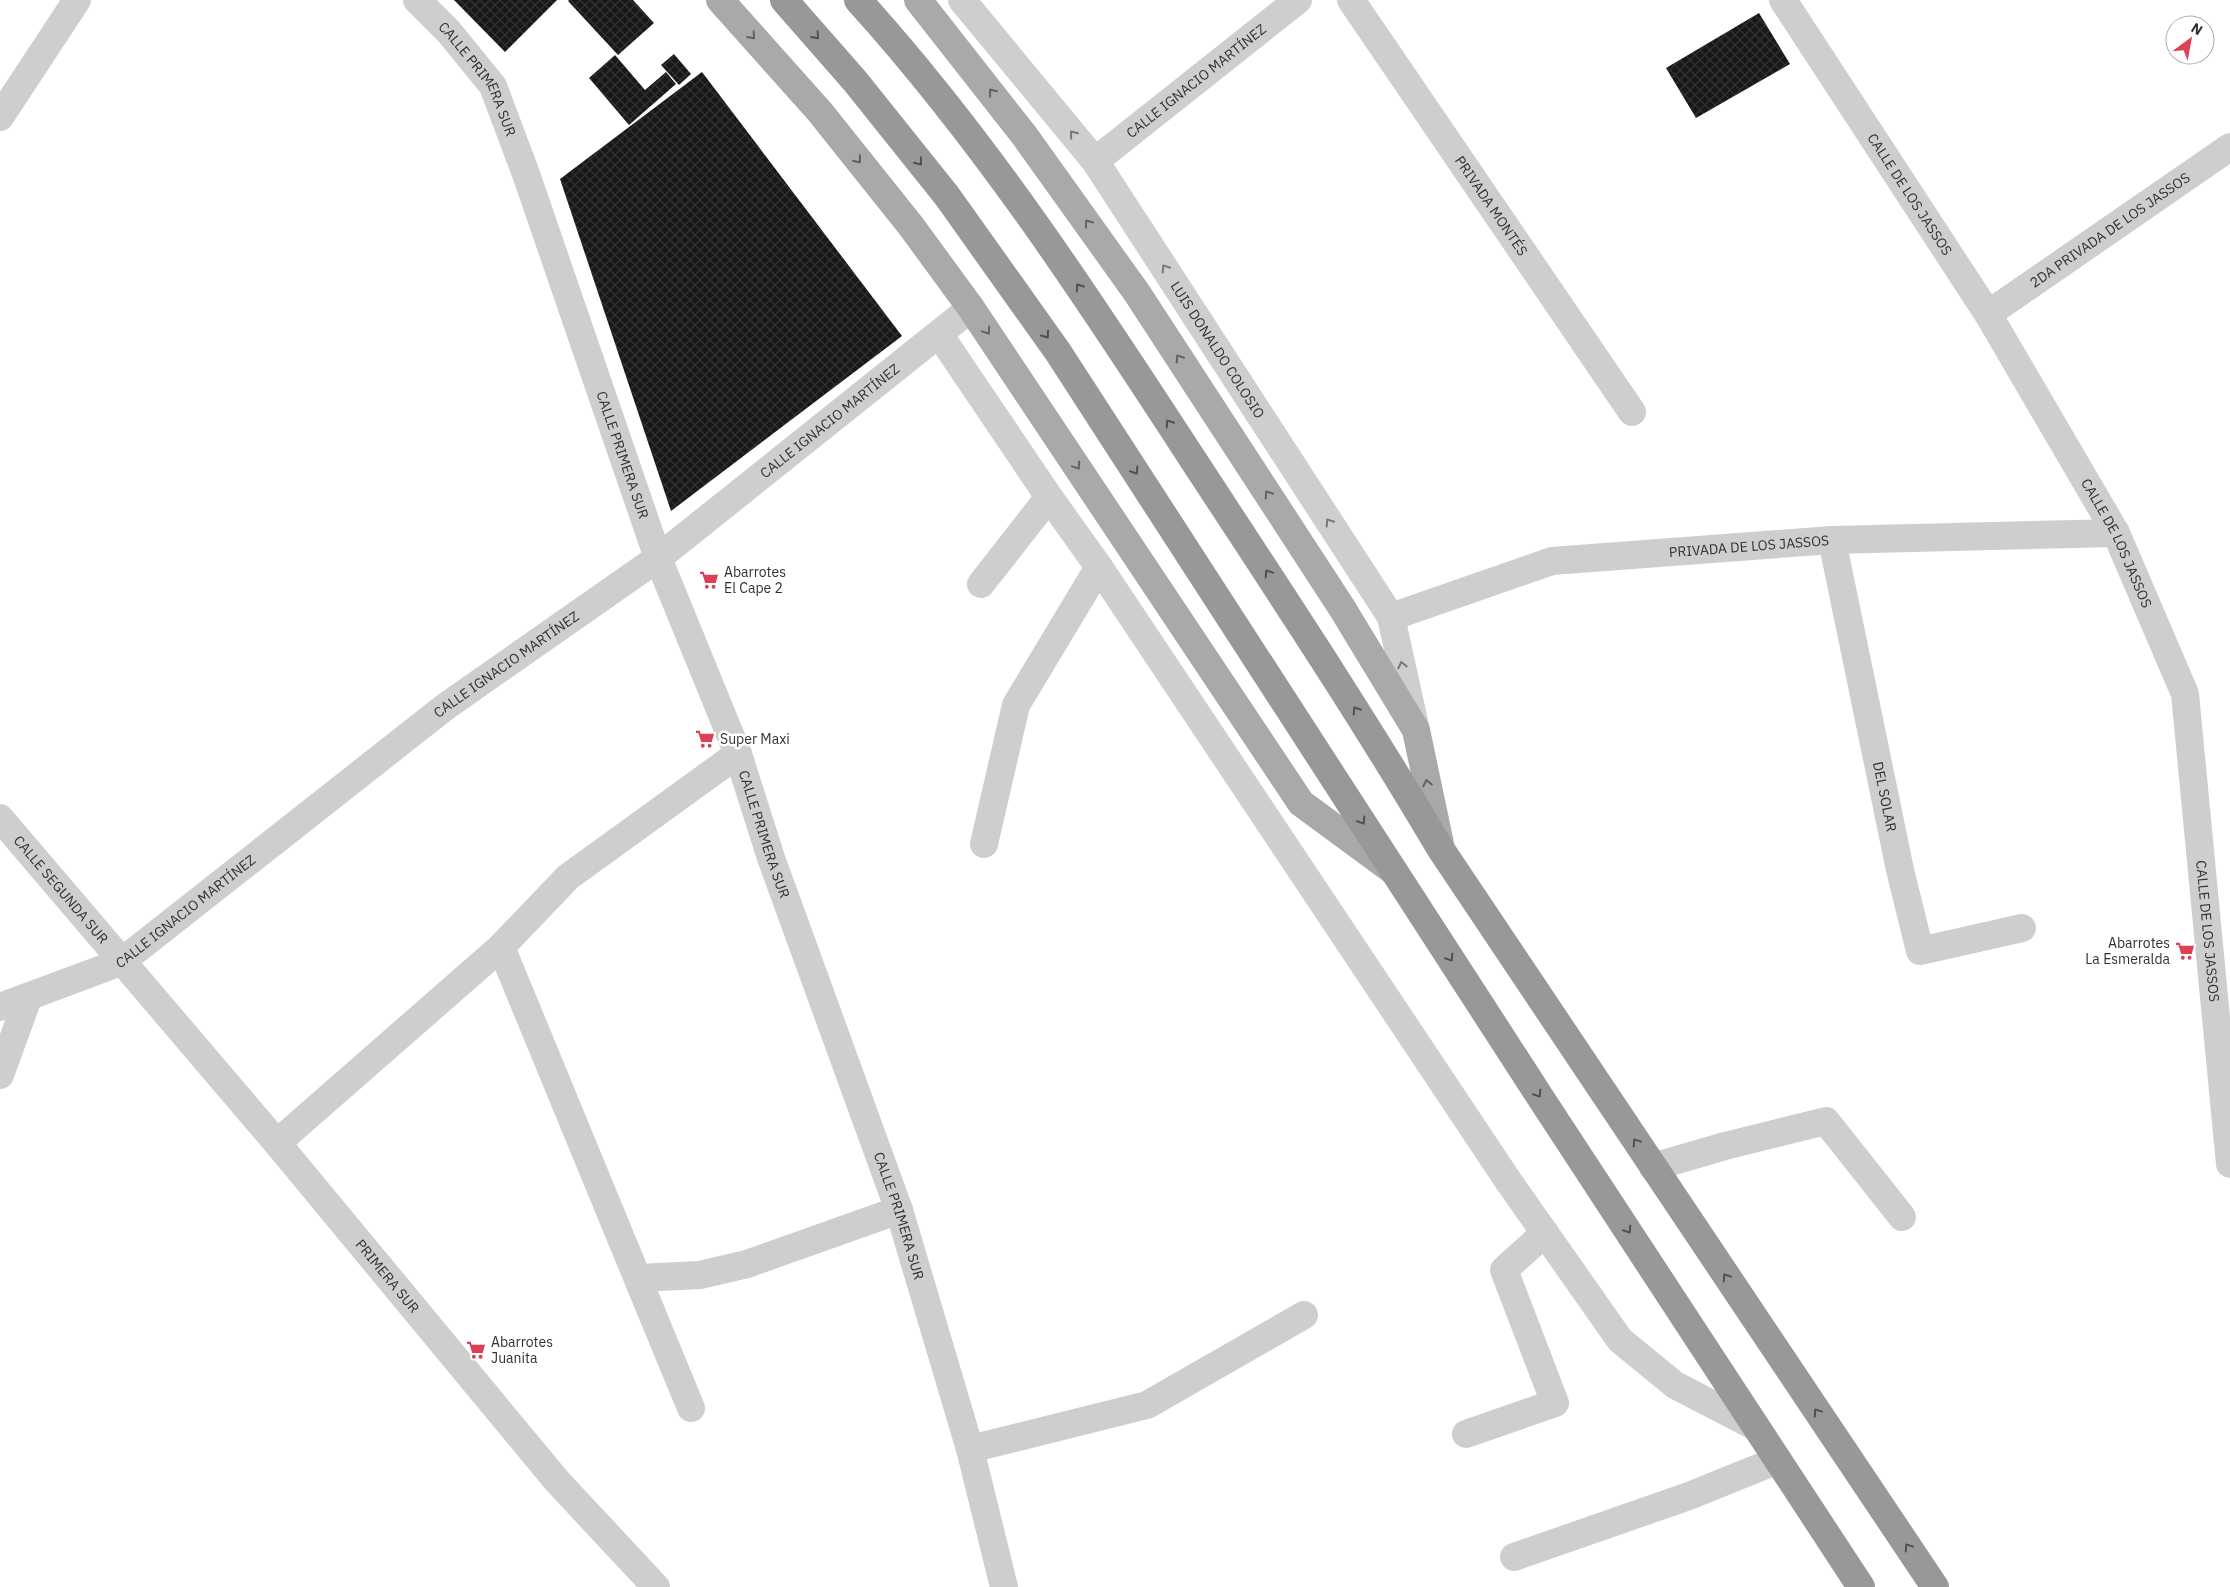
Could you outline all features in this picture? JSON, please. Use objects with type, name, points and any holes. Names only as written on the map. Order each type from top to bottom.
[{"type":"highway","points":[[784,0],[855,81],[947,196],[1058,352],[1861,1587]]},
{"type":"highway","points":[[858,0],[898,44],[990,162],[1101,318],[1383,750],[1440,848],[1935,1587]]},
{"type":"main road","points":[[720,0],[820,112],[911,226],[971,308],[1301,803],[1396,873]]},
{"type":"main road","points":[[918,0],[1024,135],[1137,292],[1342,608],[1416,730],[1440,848]]},
{"type":"street","points":[[0,117],[77,0]]},
{"type":"street","name":"CALLE PRIMERA SUR","points":[[417,0],[449,32],[493,86],[526,174],[658,558],[738,754],[771,858],[899,1210],[970,1449],[1004,1587]]},
{"type":"street","name":"LUIS DONALDO COLOSIO","points":[[962,0],[1095,161],[1391,617],[1416,730]]},
{"type":"street","name":"CALLE IGNACIO MARTÍNEZ","points":[[1095,161],[1298,0]]},
{"type":"street","name":"PRIVADA MONTÉS","points":[[1351,0],[1632,412]]},
{"type":"street","name":"CALLE DE LOS JASSOS","points":[[1783,0],[1988,314],[2116,533],[2185,694],[2230,1164]]},
{"type":"street","name":"2DA PRIVADA DE LOS JASSOS","points":[[1988,314],[2228,153]]},
{"type":"street","name":"CALLE IGNACIO MARTÍNEZ","points":[[0,1007],[121,962],[444,707],[658,558],[971,308]]},
{"type":"street","points":[[939,334],[1049,497],[1099,567],[1509,1182],[1620,1340],[1675,1385],[1756,1427]]},
{"type":"street","points":[[981,584],[1049,497]]},
{"type":"street","name":"PRIVADA DE LOS JASSOS","points":[[1391,617],[1552,560],[1832,540],[2116,533]]},
{"type":"street","name":"DEL SOLAR","points":[[1832,540],[1900,870],[1920,951],[2022,928]]},
{"type":"street","points":[[984,844],[1016,705],[1099,567]]},
{"type":"street","points":[[277,1143],[500,947],[568,876],[738,754]]},
{"type":"street","name":"CALLE SEGUNDA SUR","points":[[0,818],[121,962]]},
{"type":"street","points":[[500,947],[691,1408]]},
{"type":"street","name":"PRIMERA SUR","points":[[121,962],[277,1143],[557,1481],[656,1587]]},
{"type":"street","points":[[0,1075],[28,998]]},
{"type":"street","points":[[1653,1167],[1725,1146],[1826,1121],[1902,1217]]},
{"type":"street","points":[[638,1278],[700,1275],[747,1264],[899,1210]]},
{"type":"street","points":[[1466,1434],[1555,1403],[1504,1270],[1545,1233]]},
{"type":"street","points":[[970,1449],[1147,1405],[1304,1315]]},
{"type":"street","points":[[1514,1557],[1689,1496],[1778,1460]]},
{"type":"building","points":[[454,0],[557,0],[505,52]]},
{"type":"building","points":[[569,0],[633,0],[654,23],[618,55]]},
{"type":"building","points":[[1759,13],[1790,64],[1696,118],[1666,68]]},
{"type":"building","points":[[674,54],[691,74],[679,85],[661,65]]},
{"type":"building","points":[[615,55],[645,90],[666,72],[676,84],[629,125],[589,78]]},
{"type":"building","points":[[702,72],[902,336],[671,511],[560,179]]},
{"type":"place","name":"Abarrotes El Cape 2","points":[[709,580]]},
{"type":"place","name":"Super Maxi","points":[[705,739]]},
{"type":"place","name":"Abarrotes La Esmeralda","points":[[2185,951]]},
{"type":"place","name":"Abarrotes Juanita","points":[[476,1350]]}]
